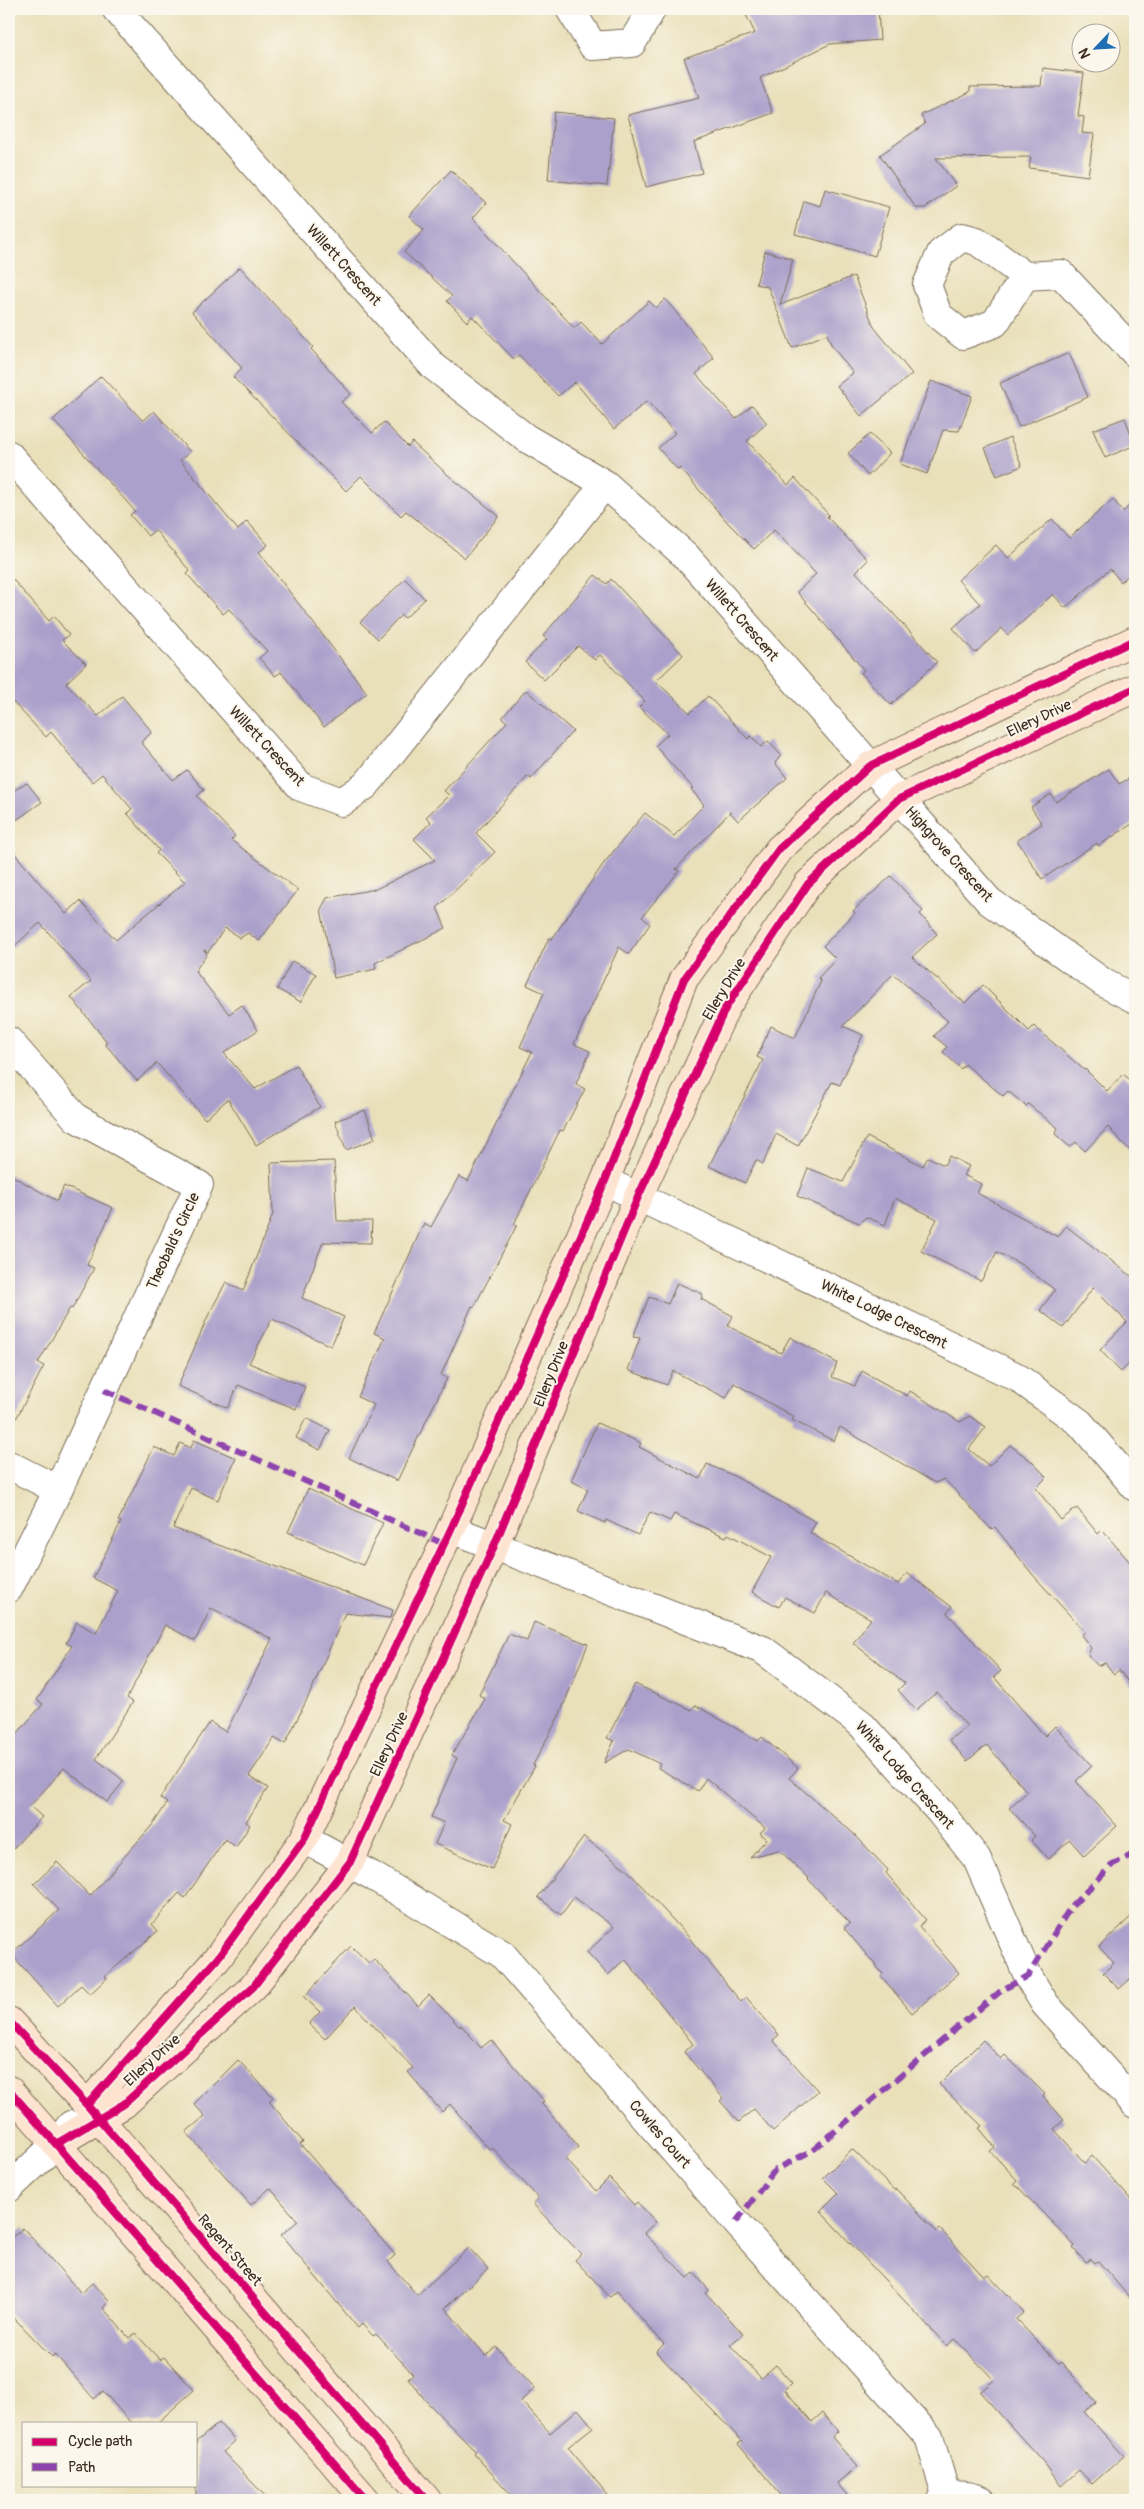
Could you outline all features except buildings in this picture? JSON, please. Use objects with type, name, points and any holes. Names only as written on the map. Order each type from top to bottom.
[{"type":"street","name":"Willett Crescent","points":[[116,9],[433,366],[526,438],[604,484],[686,556],[870,766]]},
{"type":"street","points":[[570,9],[593,46],[632,43],[652,9]]},
{"type":"street","points":[[1025,276],[1060,274],[1135,353]]},
{"type":"street","name":"Willett Crescent","points":[[9,455],[301,787],[342,802],[366,785],[604,484]]},
{"type":"street","name":"Ellery Drive","points":[[9,2188],[94,2112],[217,1959],[304,1839],[451,1529],[605,1181],[684,979],[779,849],[870,766],[1135,640]]},
{"type":"street","name":"Ellery Drive","points":[[94,2112],[130,2098],[253,1987],[350,1862],[494,1546],[638,1197],[726,1007],[808,884],[899,798],[1135,688]]},
{"type":"street","name":"Highgrove Crescent","points":[[870,766],[989,901],[1104,984],[1135,999]]},
{"type":"street","name":"Theobald's Circle","points":[[9,1041],[76,1118],[199,1185],[58,1490],[9,1588]]},
{"type":"street","name":"White Lodge Crescent","points":[[605,1181],[1017,1377],[1080,1423],[1135,1487]]},
{"type":"street","points":[[9,1466],[58,1490]]},
{"type":"street","name":"White Lodge Crescent","points":[[451,1529],[763,1650],[860,1723],[940,1812],[977,1859],[1028,1976],[1045,2004],[1135,2104]]},
{"type":"street","name":"Cowles Court","points":[[304,1839],[350,1862],[502,1954],[736,2222],[929,2436],[944,2499],[959,2495],[972,2496],[981,2500]]},
{"type":"street","name":"Regent Street","points":[[9,2022],[94,2112],[427,2500]]},
{"type":"street","points":[[9,2090],[366,2500]]},
{"type":"marked path","points":[[104,1390],[444,1544]]},
{"type":"marked path","points":[[736,2222],[775,2170],[813,2150],[1002,1990],[1028,1976],[1070,1908],[1113,1864],[1135,1853]]},
{"type":"cycle path","points":[[87,2105],[217,1959],[304,1839],[451,1529],[605,1181],[684,979],[779,849],[870,766],[1135,640]]},
{"type":"cycle path","points":[[56,2144],[124,2104],[253,1987],[350,1862],[494,1546],[638,1197],[726,1007],[808,884],[899,799],[1135,688]]},
{"type":"cycle path","points":[[9,2021],[87,2105],[427,2500]]},
{"type":"cycle path","points":[[9,2090],[366,2500]]}]
